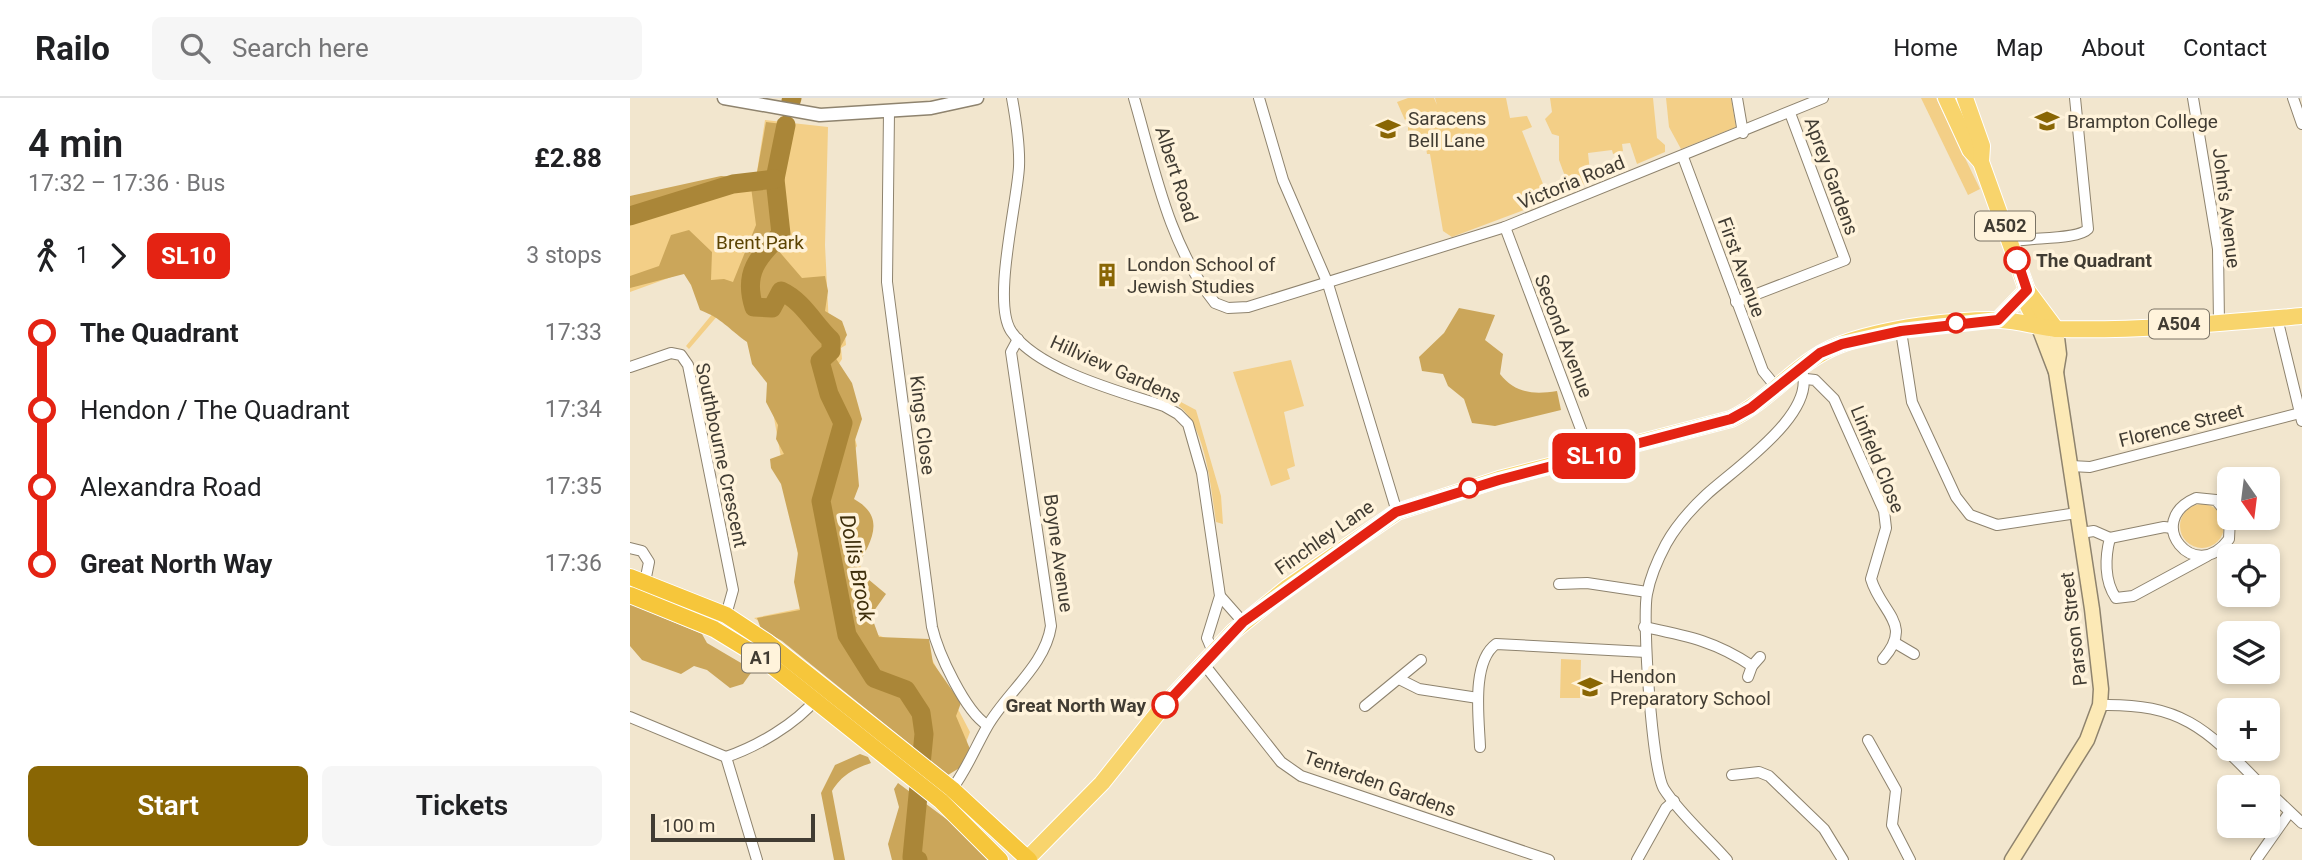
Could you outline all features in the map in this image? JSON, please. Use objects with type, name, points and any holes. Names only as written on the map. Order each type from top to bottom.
[{"type":"highway","name":"A1","points":[[637,579],[726,615],[767,642],[934,775],[946,795],[1000,860]]},
{"type":"highway","name":"A1","points":[[630,595],[715,629],[763,659],[876,748],[946,795],[1028,859]]},
{"type":"main road","name":"A502","points":[[1946,98],[1970,150],[1981,162],[2027,290],[2028,306],[2038,325]]},
{"type":"main road","name":"A502","points":[[1965,98],[1982,146],[1981,162]]},
{"type":"main road","name":"A502","points":[[2027,290],[2056,329]]},
{"type":"main road","points":[[1998,320],[2027,290]]},
{"type":"main road","name":"A504","points":[[2056,329],[2219,323],[2302,316]]},
{"type":"main road","name":"Finchley Lane","points":[[1028,859],[1102,783],[1208,657],[1243,622],[1396,512],[1440,496],[1731,419],[1751,408],[1776,387],[1803,373],[1842,344],[1901,331],[1998,320],[2056,329]]},
{"type":"main road","name":"Parson Street","points":[[2012,860],[2087,740],[2099,705],[2100,665],[2056,372],[2038,325]]},
{"type":"main road","name":"Parson Street","points":[[2056,329],[2059,354],[2056,372]]},
{"type":"street","points":[[724,98],[820,115],[893,112],[976,98]]},
{"type":"street","name":"Kings Close","points":[[893,98],[887,282],[932,627],[940,651],[968,703],[987,725]]},
{"type":"street","points":[[1012,98],[1019,167],[1004,310],[1007,322],[1018,339]]},
{"type":"street","name":"Albert Road","points":[[1134,98],[1170,219],[1199,278],[1215,303],[1237,309],[1328,284]]},
{"type":"street","points":[[1259,98],[1283,180],[1328,284],[1396,512]]},
{"type":"street","points":[[1737,98],[1743,133]]},
{"type":"street","name":"Victoria Road","points":[[1328,284],[1505,227],[1743,133],[1823,98]]},
{"type":"street","points":[[2011,242],[2025,238],[2080,234],[2088,229],[2075,98]]},
{"type":"street","name":"John's Avenue","points":[[2193,98],[2218,248],[2219,323]]},
{"type":"street","points":[[2293,98],[2302,124]]},
{"type":"street","name":"Aprey Gardens","points":[[1736,302],[1845,260],[1790,113]]},
{"type":"street","name":"First Avenue","points":[[1683,157],[1763,371],[1776,387]]},
{"type":"street","name":"Second Avenue","points":[[1505,227],[1591,456]]},
{"type":"street","points":[[2277,318],[2301,417]]},
{"type":"street","points":[[1901,331],[1912,402],[1955,497],[1970,515],[1997,525],[2077,513]]},
{"type":"street","name":"Hillview Gardens","points":[[1018,339],[1063,369],[1164,406],[1184,418],[1191,431],[1202,473],[1220,596],[1207,638],[1208,657]]},
{"type":"street","name":"Boyne Avenue","points":[[946,795],[974,756],[987,725],[1041,654],[1051,626],[1011,352],[1018,339]]},
{"type":"street","name":"Southbourne Crescent","points":[[630,367],[671,353],[681,355],[688,365],[733,590],[726,615]]},
{"type":"street","points":[[1727,860],[1674,801],[1661,781],[1644,627],[1647,592],[1675,531],[1706,496],[1781,427],[1803,393],[1803,373]]},
{"type":"street","name":"Linfield Close","points":[[1803,373],[1815,380],[1834,399],[1884,511],[1886,528],[1871,579],[1896,625],[1897,644]]},
{"type":"street","name":"Florence Street","points":[[2071,466],[2090,467],[2301,417]]},
{"type":"street","points":[[2207,556],[2188,553],[2180,547],[2172,528],[2177,510],[2196,498],[2217,501]]},
{"type":"street","points":[[2080,533],[2094,531],[2110,538],[2164,527],[2172,528]]},
{"type":"street","points":[[2110,538],[2106,553],[2109,588],[2116,598],[2133,596],[2223,548],[2229,539],[2229,530]]},
{"type":"street","points":[[630,548],[642,551],[649,562],[637,579]]},
{"type":"street","points":[[1559,584],[1587,583],[1647,592]]},
{"type":"street","points":[[1220,596],[1243,622]]},
{"type":"street","points":[[1644,627],[1704,639],[1728,650],[1752,666]]},
{"type":"street","points":[[1480,747],[1478,698],[1483,662],[1487,652],[1496,644],[1646,652]]},
{"type":"street","points":[[1883,659],[1897,644],[1914,653]]},
{"type":"street","name":"Tenterden Gardens","points":[[1208,657],[1280,762],[1301,776],[1549,860]]},
{"type":"street","points":[[1748,677],[1752,666],[1760,657]]},
{"type":"street","points":[[1365,706],[1421,660]]},
{"type":"street","points":[[1399,679],[1419,689],[1478,698]]},
{"type":"street","points":[[630,717],[726,757],[744,751],[804,712],[816,699]]},
{"type":"street","points":[[2099,705],[2134,706],[2176,713],[2216,739],[2252,775]]},
{"type":"street","points":[[1868,740],[1896,790],[1892,825],[1910,860]]},
{"type":"street","points":[[726,757],[757,860]]},
{"type":"street","points":[[1732,775],[1759,772],[1769,776],[1824,829],[1843,860]]},
{"type":"street","points":[[1637,860],[1666,808],[1674,801]]},
{"type":"street","points":[[2280,804],[2302,823]]},
{"type":"street","points":[[2256,860],[2289,813]]},
{"type":"green space","points":[[1408,98],[1434,98],[1437,105],[1435,98],[1506,98],[1510,118],[1527,116],[1532,127],[1522,131],[1545,189],[1554,185],[1551,200],[1452,237],[1443,231],[1430,154],[1427,154],[1425,141],[1408,145],[1408,127],[1397,102]]},
{"type":"green space","points":[[1550,98],[1653,98],[1657,138],[1665,145],[1665,152],[1637,164],[1630,143],[1622,144],[1623,151],[1613,154],[1612,150],[1588,153],[1590,172],[1615,170],[1614,175],[1596,179],[1577,189],[1569,187],[1559,160],[1559,136],[1552,134],[1545,119],[1552,112]]},
{"type":"green space","points":[[1666,98],[1731,98],[1736,127],[1681,149],[1669,127]]},
{"type":"green space","points":[[1921,98],[1936,98],[1980,189],[1968,195]]},
{"type":"green space","name":"Brent Park","points":[[765,120],[828,127],[825,245],[829,326],[844,326],[846,345],[841,348],[842,359],[837,367],[857,446],[843,467],[862,575],[854,576],[868,631],[903,645],[923,642],[970,732],[962,753],[754,618],[807,607],[765,366],[725,307],[689,349],[686,346],[718,307],[699,267],[630,292],[630,207],[712,180],[756,178]]},
{"type":"green space","name":"Brent Park","points":[[766,122],[790,125],[794,130],[782,188],[789,235],[777,249],[802,278],[825,276],[828,291],[825,311],[842,321],[847,335],[835,357],[852,383],[862,419],[855,440],[859,486],[854,499],[871,514],[873,523],[870,540],[856,569],[886,594],[871,615],[879,637],[929,639],[933,663],[961,703],[956,716],[970,749],[961,767],[948,775],[782,641],[761,629],[757,618],[800,610],[794,582],[798,553],[781,484],[771,468],[770,459],[784,454],[776,439],[778,425],[766,402],[767,383],[752,364],[747,342],[720,320],[700,310],[684,274],[630,288],[630,276],[659,266],[671,235],[689,230],[712,252],[711,280],[724,279],[733,282],[756,225],[751,187],[688,195],[630,224],[630,196],[721,176],[756,178]]},
{"type":"green space","points":[[1459,308],[1495,315],[1485,340],[1503,354],[1500,374],[1518,389],[1540,393],[1557,391],[1561,410],[1495,426],[1472,423],[1464,399],[1448,386],[1443,374],[1422,371],[1419,357],[1444,333]]},
{"type":"green space","points":[[1291,360],[1304,406],[1284,412],[1295,466],[1287,469],[1290,479],[1271,486],[1233,372]]},
{"type":"green space","points":[[1179,401],[1196,410],[1221,496],[1223,524],[1216,522],[1201,443],[1188,416],[1179,406]]},
{"type":"green space","points":[[2193,505],[2211,505],[2217,509],[2217,530],[2224,530],[2223,535],[2211,547],[2193,547],[2181,535],[2181,517]]},
{"type":"green space","points":[[630,604],[702,634],[707,643],[753,670],[743,684],[730,688],[707,670],[694,666],[681,674],[642,660],[630,646]]},
{"type":"green space","points":[[1561,659],[1581,660],[1580,698],[1560,698]]},
{"type":"green space","points":[[860,754],[868,757],[871,763],[848,773],[832,791],[845,860],[834,860],[821,793],[835,765]]},
{"type":"green space","points":[[898,783],[949,821],[988,860],[892,860],[888,844],[899,807],[894,789]]},
{"type":"waterway","name":"Dollis Brook","points":[[786,125],[775,179],[781,234],[755,266],[750,284],[751,295],[754,307],[772,308],[781,291],[789,295],[831,340],[831,351],[820,361],[829,394],[843,423],[821,501],[847,635],[874,678],[906,690],[921,713],[924,734],[912,857],[918,860]]},
{"type":"waterway","points":[[630,216],[733,184],[775,179]]},
{"type":"bus line","name":"SL10","points":[[1165,705],[1243,622],[1288,587],[1396,512],[1440,496],[1731,419],[1751,408],[1820,353],[1842,344],[1901,331],[1998,320],[2027,290],[2017,260]]},
{"type":"place","name":"Brampton College","points":[[2047,121]]},
{"type":"place","name":"Saracens Bell Lane","points":[[1388,129]]},
{"type":"place","name":"The Quadrant","points":[[2017,260]]},
{"type":"place","name":"London School of Jewish Studies","points":[[1107,275]]},
{"type":"place","name":"Hendon Preparatory School","points":[[1590,687]]},
{"type":"place","name":"Great North Way","points":[[1165,705]]}]
